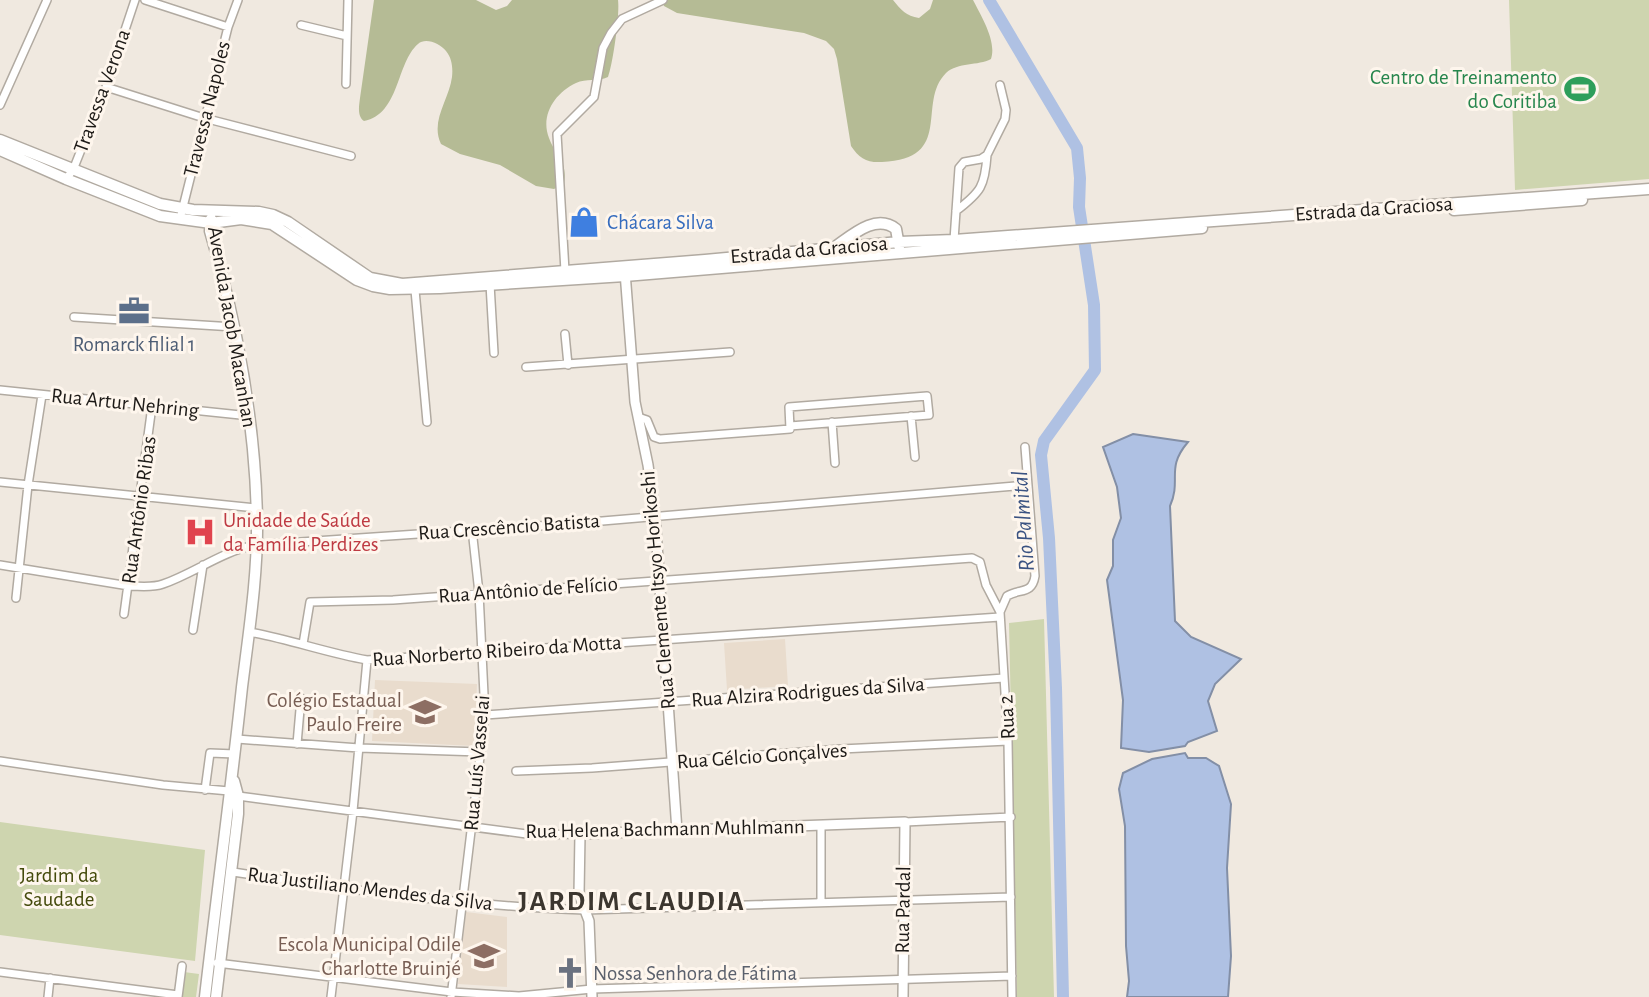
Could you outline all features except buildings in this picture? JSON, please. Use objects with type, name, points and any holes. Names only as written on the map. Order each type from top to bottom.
[{"type":"main road","name":"Estrada da Graciosa","points":[[0,140],[181,214],[211,223],[241,219],[272,223],[357,280],[373,286],[415,290],[899,242],[1072,235]]},
{"type":"main road","name":"Estrada da Graciosa","points":[[0,150],[148,212],[259,212],[273,215],[288,222],[370,278],[402,284],[565,271],[625,271],[899,253],[1072,235],[1649,195]]},
{"type":"main road","name":"Estrada da Graciosa","points":[[1099,233],[1649,188]]},
{"type":"main road","name":"Avenida Jacob Macanhan","points":[[212,211],[210,230],[234,327],[250,416],[256,508],[249,632],[233,777],[233,872],[216,997]]},
{"type":"main road","points":[[835,248],[865,227],[880,223],[890,224],[896,229],[899,253]]},
{"type":"main road","points":[[205,997],[228,805],[234,794]]},
{"type":"street","points":[[0,105],[47,0]]},
{"type":"street","name":"Travessa Verona","points":[[66,179],[73,170],[106,87],[135,0]]},
{"type":"street","points":[[145,0],[228,27]]},
{"type":"street","name":"Travessa Napoles","points":[[181,214],[237,0]]},
{"type":"street","points":[[346,84],[348,0]]},
{"type":"street","points":[[565,271],[557,134],[594,97],[603,48],[622,19],[663,0]]},
{"type":"street","points":[[302,25],[347,36]]},
{"type":"street","points":[[956,211],[981,189],[987,155],[1005,119],[1006,110],[1000,85]]},
{"type":"street","points":[[106,87],[204,118],[351,156]]},
{"type":"street","points":[[954,240],[959,168],[964,162],[987,155]]},
{"type":"street","name":"Rua Clemente Itsyo Horikoshi","points":[[625,271],[635,402],[655,516],[677,831]]},
{"type":"street","points":[[490,284],[494,353]]},
{"type":"street","points":[[415,290],[427,422]]},
{"type":"street","points":[[74,317],[234,327]]},
{"type":"street","points":[[565,334],[568,365]]},
{"type":"street","points":[[526,368],[730,352]]},
{"type":"street","name":"Rua Artur Nehring","points":[[0,390],[250,416]]},
{"type":"street","points":[[16,598],[28,485],[42,395]]},
{"type":"street","points":[[638,417],[647,420],[654,437],[660,439],[929,415],[928,397],[789,407],[790,426]]},
{"type":"street","name":"Rua Antônio Ribas","points":[[124,614],[152,406]]},
{"type":"street","points":[[911,416],[915,457]]},
{"type":"street","points":[[832,422],[835,463]]},
{"type":"street","points":[[1000,615],[1007,596],[1028,591],[1034,581],[1034,542],[1026,485],[1025,447]]},
{"type":"street","points":[[0,482],[256,508]]},
{"type":"street","name":"Rua Crescêncio Batista","points":[[0,565],[129,586],[162,584],[236,549],[256,545],[1026,485]]},
{"type":"street","name":"Rua Luís Vasselai","points":[[452,995],[485,715],[479,593],[472,529]]},
{"type":"street","name":"Rua Antônio de Felício","points":[[303,644],[310,602],[393,600],[972,558],[980,562],[986,585],[1000,615]]},
{"type":"street","points":[[193,630],[203,565]]},
{"type":"street","name":"Rua Norberto Ribeiro da Motta","points":[[249,632],[367,660],[1000,615]]},
{"type":"street","name":"Rua 2","points":[[1000,615],[1008,741],[1012,997]]},
{"type":"street","points":[[331,997],[345,889],[367,660]]},
{"type":"street","name":"Rua Alzira Rodrigues da Silva","points":[[485,715],[1004,678]]},
{"type":"street","points":[[298,744],[301,698]]},
{"type":"street","points":[[236,739],[359,748],[480,751]]},
{"type":"street","name":"Rua Gélcio Gonçalves","points":[[516,771],[671,763],[841,749],[1008,741]]},
{"type":"street","points":[[205,790],[210,753],[235,754]]},
{"type":"street","name":"Rua Helena Bachmann Muhlmann","points":[[0,761],[534,835],[1010,817]]},
{"type":"street","name":"Rua Pardal","points":[[903,997],[902,900],[905,822]]},
{"type":"street","points":[[821,825],[821,902]]},
{"type":"street","points":[[580,834],[579,894],[589,921],[592,993]]},
{"type":"street","name":"Rua Justiliano Mendes da Silva","points":[[233,872],[345,889],[462,902],[585,910],[1011,897]]},
{"type":"street","points":[[209,962],[452,995],[519,996],[1012,976]]},
{"type":"street","points":[[0,972],[178,996],[182,966]]},
{"type":"street","points":[[48,997],[50,978]]},
{"type":"shaded area","points":[[785,639],[788,686],[727,690],[724,643]]},
{"type":"shaded area","name":"Colégio Estadual Paulo Freire","points":[[375,680],[477,684],[474,746],[372,741]]},
{"type":"shaded area","name":"Escola Municipal Odile Charlotte Bruinjé","points":[[466,912],[507,917],[507,987],[458,984]]},
{"type":"green space","points":[[374,0],[476,0],[496,10],[507,6],[512,0],[618,0],[616,38],[608,77],[568,87],[556,99],[548,113],[546,121],[549,138],[563,164],[564,184],[554,189],[536,186],[500,165],[460,154],[441,144],[438,135],[439,119],[450,86],[452,67],[446,51],[433,42],[421,42],[411,52],[385,109],[364,121],[359,114],[359,104]]},
{"type":"green space","points":[[662,0],[893,0],[904,12],[919,18],[930,9],[933,0],[973,0],[992,44],[991,59],[956,67],[946,73],[938,85],[930,128],[919,151],[904,159],[872,162],[860,157],[851,146],[837,59],[834,49],[826,41],[804,33],[677,13],[664,6]]},
{"type":"green space","name":"Centro de Treinamento do Coritiba","points":[[1509,0],[1649,0],[1649,179],[1515,190]]},
{"type":"green space","points":[[1044,619],[1054,997],[1017,997],[1009,623]]},
{"type":"green space","name":"Jardim da Saudade","points":[[0,822],[205,850],[195,961],[0,935]]},
{"type":"green space","points":[[184,972],[199,974],[196,997],[181,997]]},
{"type":"water","points":[[1133,434],[1188,442],[1175,467],[1175,488],[1170,506],[1175,621],[1191,637],[1241,659],[1215,684],[1208,701],[1217,731],[1188,742],[1185,746],[1149,752],[1121,748],[1123,700],[1107,580],[1113,566],[1113,540],[1121,518],[1117,487],[1103,447]]},
{"type":"water","points":[[1185,753],[1188,758],[1206,758],[1219,766],[1231,804],[1227,868],[1231,956],[1228,997],[1127,997],[1129,981],[1125,826],[1119,789],[1123,773],[1152,759]]},
{"type":"waterway","name":"Rio Palmital","points":[[989,0],[1077,148],[1079,207],[1094,305],[1095,370],[1044,441],[1041,455],[1049,538],[1056,688],[1063,997]]},
{"type":"place","name":"Centro de Treinamento do Coritiba","points":[[1580,89]]},
{"type":"place","name":"Chácara Silva","points":[[584,222]]},
{"type":"place","name":"Romarck filial 1","points":[[134,311]]},
{"type":"place","name":"Unidade de Saúde da Família Perdizes","points":[[200,532]]},
{"type":"place","name":"Colégio Estadual Paulo Freire","points":[[425,712]]},
{"type":"place","name":"Escola Municipal Odile Charlotte Bruinjé","points":[[484,956]]},
{"type":"place","name":"Nossa Senhora de Fátima","points":[[570,973]]},
{"type":"district","name":"JARDIM CLAUDIA","points":[[632,902]]}]
